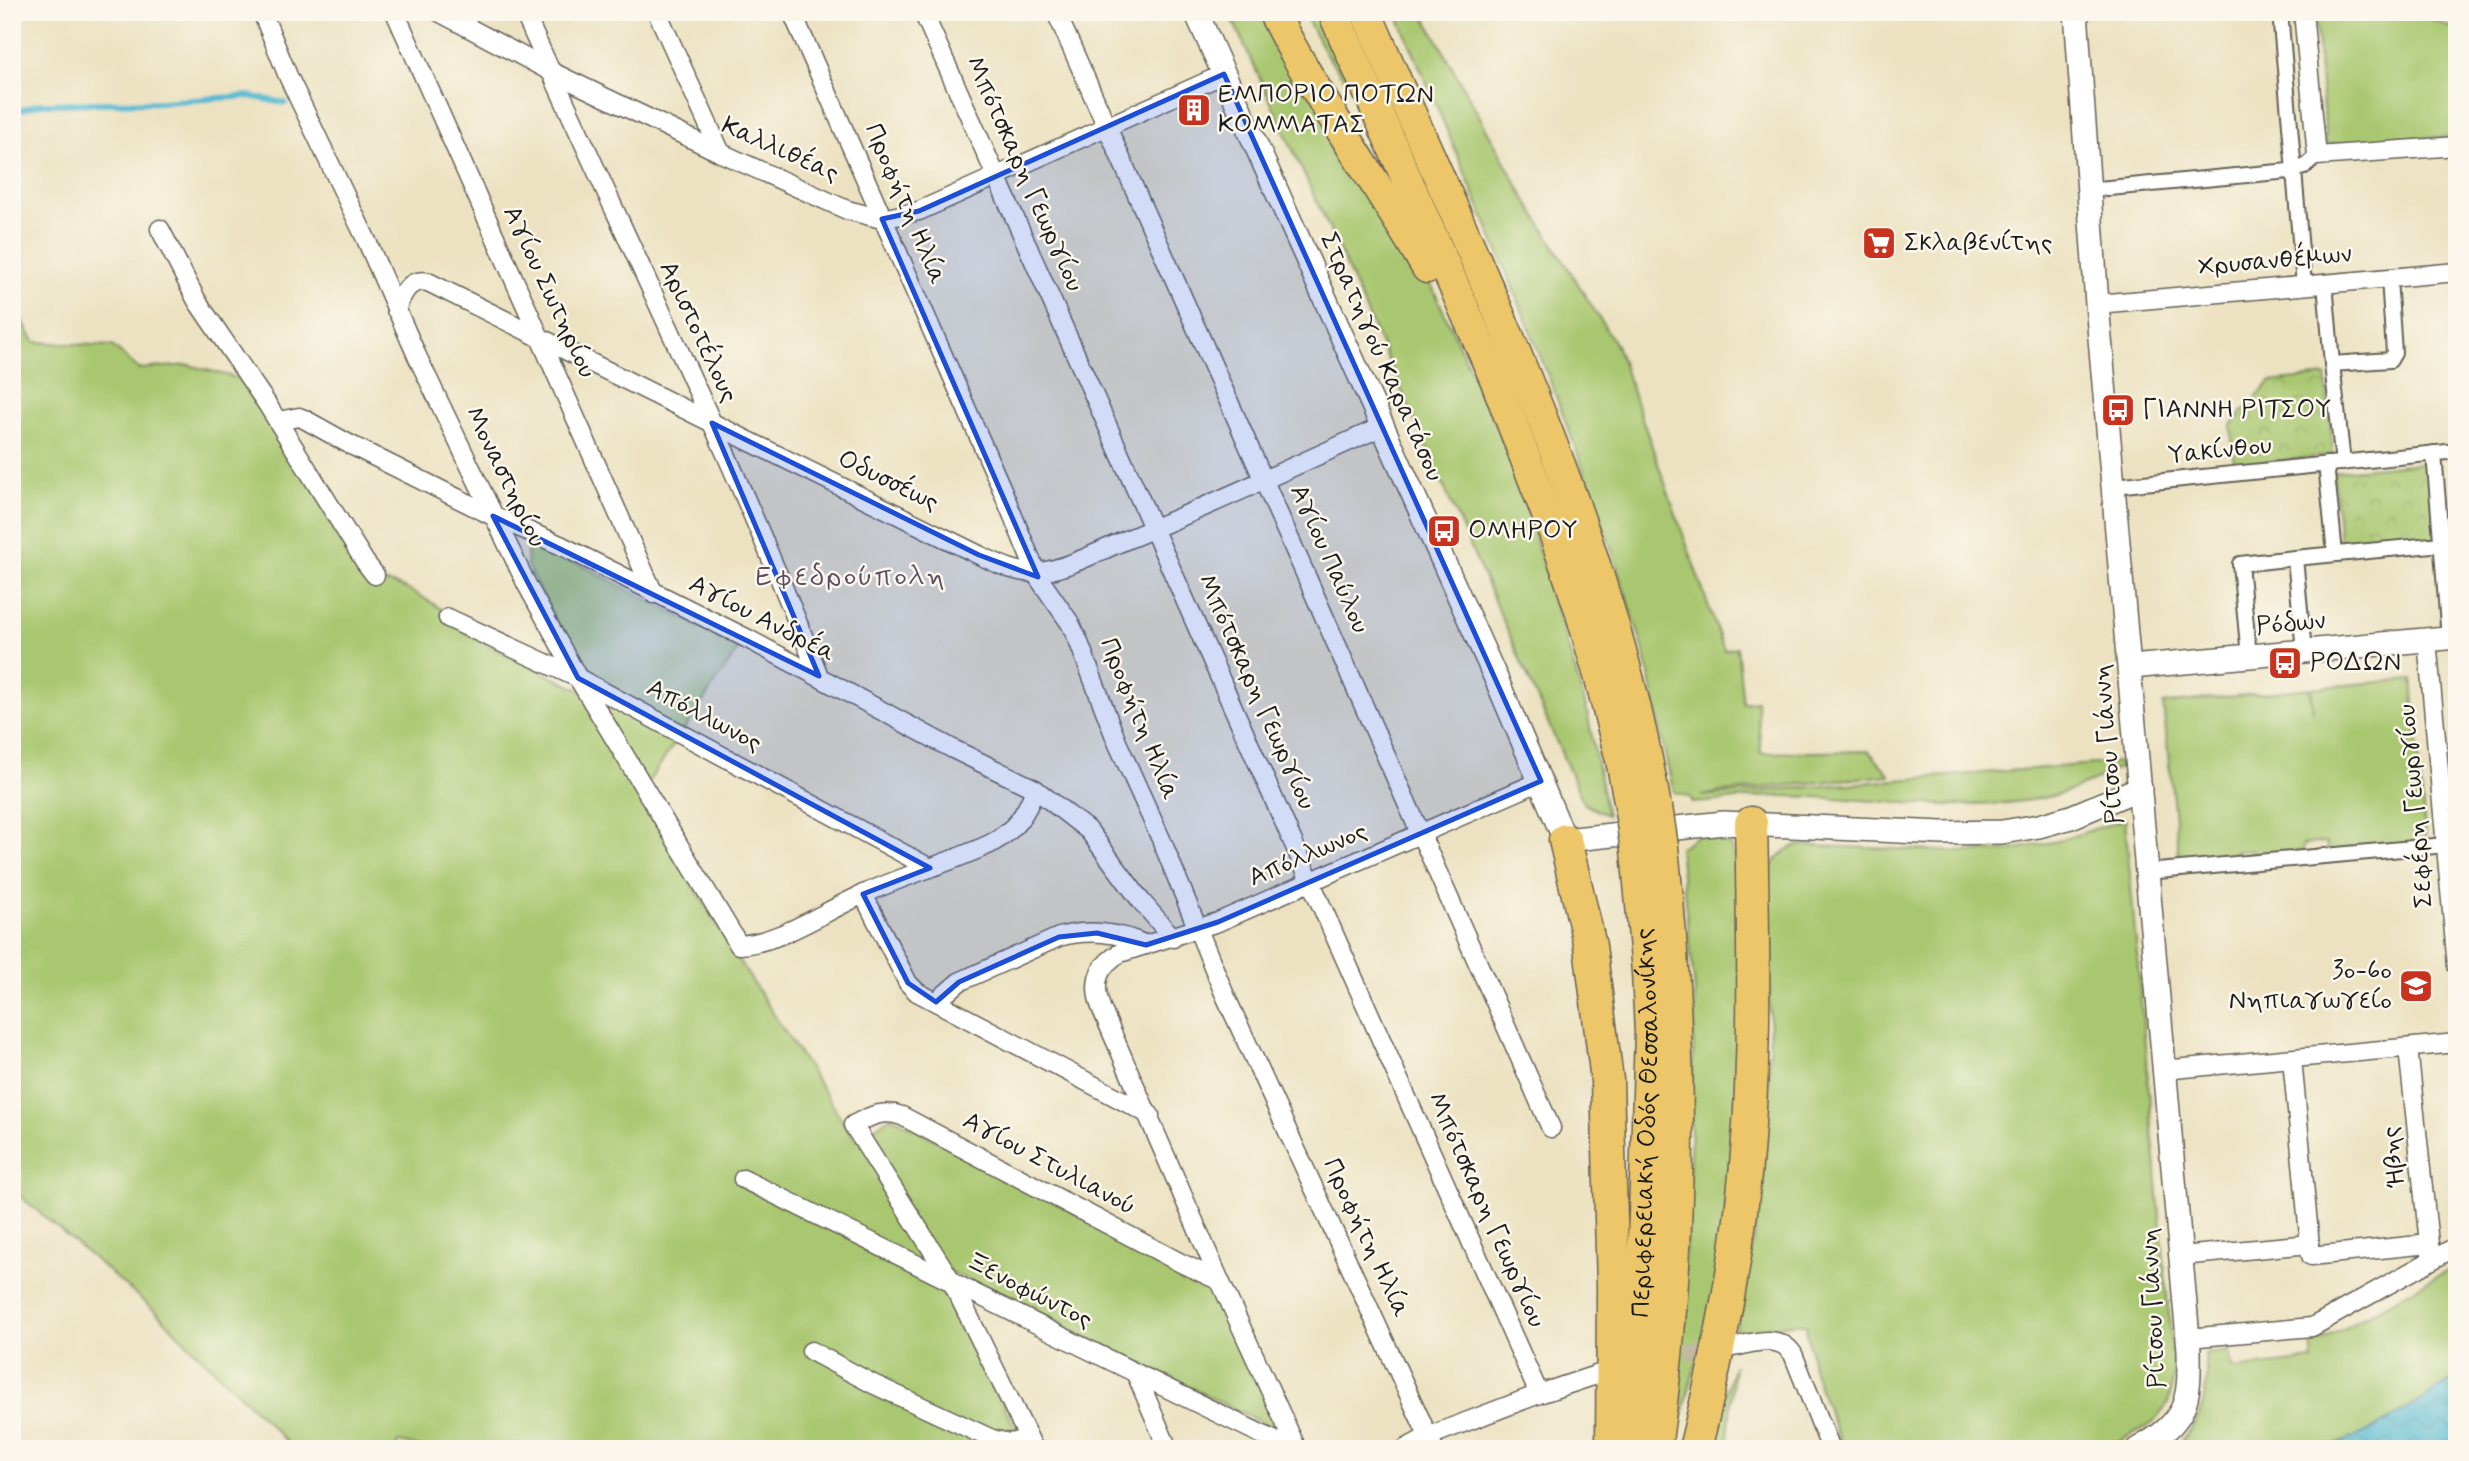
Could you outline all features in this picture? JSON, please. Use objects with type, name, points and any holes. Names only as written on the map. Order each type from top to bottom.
[{"type":"highway","points":[[1273,12],[1320,96],[1426,265],[1507,416]]},
{"type":"highway","name":"Περιφερειακή Οδός Θεσσαλονίκης","points":[[1333,12],[1495,379],[1554,533],[1580,610],[1621,760],[1644,809]]},
{"type":"highway","name":"Περιφερειακή Οδός Θεσσαλονίκης","points":[[1366,12],[1440,180],[1574,502],[1613,622],[1647,754],[1644,809],[1673,973],[1677,1054],[1676,1218],[1669,1340],[1655,1449]]},
{"type":"highway","points":[[1695,1449],[1724,1319],[1738,1239],[1748,1147],[1754,978],[1751,823]]},
{"type":"highway","points":[[1565,840],[1590,946],[1607,1080],[1613,1313],[1612,1449]]},
{"type":"highway","name":"Περιφερειακή Οδός Θεσσαλονίκης","points":[[1629,1449],[1640,1350],[1651,1033],[1648,972],[1649,848]]},
{"type":"street","name":"Μοναστηρίου","points":[[262,12],[288,76],[366,239],[492,516],[578,678],[739,945],[776,935],[863,894]]},
{"type":"street","name":"Αγίου Σωτηρίου","points":[[395,12],[654,594]]},
{"type":"street","name":"Καλλιθέας","points":[[439,12],[551,71],[720,153],[847,210],[881,219],[919,211],[1224,74]]},
{"type":"street","name":"Αριστοτέλους","points":[[524,12],[712,423],[788,597],[819,676]]},
{"type":"street","points":[[657,12],[720,153]]},
{"type":"street","name":"Προφήτη Ηλία","points":[[792,12],[1036,572],[1078,640],[1114,735],[1229,1004],[1431,1443]]},
{"type":"street","name":"Μπότσκαρη Γεωργίου","points":[[923,12],[1539,1394]]},
{"type":"street","name":"Αγίου Παύλου","points":[[1056,12],[1551,1128]]},
{"type":"street","name":"Στρατηγού Καρατάσου","points":[[1196,12],[1565,840]]},
{"type":"street","name":"Ρίτσου Γιάννη","points":[[2076,12],[2097,304],[2131,667],[2190,1374],[2185,1404],[2178,1417],[2168,1430],[2138,1449]]},
{"type":"street","points":[[2078,52],[2084,28],[2094,12]]},
{"type":"street","points":[[2303,12],[2316,156]]},
{"type":"street","points":[[2280,13],[2304,285]]},
{"type":"street","points":[[2088,190],[2294,170],[2304,167],[2316,156],[2457,146]]},
{"type":"street","points":[[160,229],[197,301],[278,421],[375,575]]},
{"type":"street","name":"Χρυσανθέμων","points":[[2097,304],[2457,272]]},
{"type":"street","points":[[2332,364],[2390,360],[2394,353],[2389,278]]},
{"type":"street","name":"Οδυσσέως","points":[[396,310],[406,289],[414,282],[423,281],[455,294],[542,340],[1014,570],[1036,572],[1056,568],[1381,428]]},
{"type":"street","points":[[2325,283],[2343,463]]},
{"type":"street","name":"Αγίου Ανδρέα","points":[[278,421],[299,417],[304,419],[492,516],[560,545],[819,676],[943,744],[1035,789],[1089,831],[1141,901],[1173,938]]},
{"type":"street","name":"Υακίνθου","points":[[2115,486],[2457,451]]},
{"type":"street","points":[[2434,453],[2442,544],[2444,639]]},
{"type":"street","points":[[2326,464],[2335,554]]},
{"type":"street","points":[[2249,656],[2240,564],[2442,544]]},
{"type":"street","points":[[2295,558],[2304,651]]},
{"type":"street","name":"Απόλλωνος","points":[[448,618],[578,678],[930,868]]},
{"type":"street","name":"Ρόδων","points":[[2131,667],[2444,639]]},
{"type":"street","name":"Σεφέρη Γεωργίου","points":[[2444,639],[2446,845],[2457,966]]},
{"type":"street","name":"Απόλλωνος","points":[[1150,1115],[1100,1005],[1097,975],[1106,962],[1120,953],[1198,930],[1541,781]]},
{"type":"street","points":[[1565,840],[1702,824],[1751,823],[1942,833],[2001,832],[2062,819],[2103,805],[2140,788]]},
{"type":"street","points":[[1035,789],[1021,819],[1007,834],[969,853],[863,894],[908,983],[917,992],[1150,1115],[1295,1449]]},
{"type":"street","points":[[2147,872],[2446,845]]},
{"type":"street","points":[[936,1002],[959,982],[1070,934],[1097,933],[1133,939],[1146,945]]},
{"type":"street","points":[[2163,1070],[2457,1043]]},
{"type":"street","name":"Ήβης","points":[[2408,1048],[2430,1252]]},
{"type":"street","points":[[2292,1059],[2311,1256],[2430,1252],[2457,1246]]},
{"type":"street","name":"Αγίου Στυλιανού","points":[[951,1280],[853,1125],[880,1113],[890,1112],[902,1116],[1181,1264],[1220,1281]]},
{"type":"street","name":"Ξενοφώντος","points":[[743,1179],[1136,1374],[1295,1449]]},
{"type":"street","points":[[2181,1256],[2310,1244]]},
{"type":"street","points":[[2188,1338],[2312,1327],[2430,1252]]},
{"type":"street","points":[[811,1351],[873,1384],[992,1439],[1032,1444],[951,1280]]},
{"type":"street","points":[[1733,1347],[1771,1340],[1788,1347],[1832,1449]]},
{"type":"street","points":[[1405,1449],[1431,1443],[1539,1394],[1602,1373]]},
{"type":"street","points":[[1136,1374],[1168,1449]]},
{"type":"highlighted area","points":[[1224,74],[1541,781],[1218,922],[1146,945],[1097,933],[1059,937],[959,982],[936,1002],[908,983],[863,894],[930,868],[578,678],[493,516],[819,676],[712,423],[979,555],[1038,577],[882,219],[919,211]]},
{"type":"green space","points":[[1229,12],[1268,12],[1425,271],[1511,458],[1586,707],[1607,815],[1584,804],[1341,254]]},
{"type":"green space","points":[[1303,12],[1323,12],[1366,106],[1327,56]]},
{"type":"green space","points":[[1396,12],[1422,12],[1524,197],[1616,345],[1724,650],[1737,647],[1743,703],[1757,701],[1761,753],[1869,751],[1890,775],[1701,796],[2131,761],[2070,791],[2048,797],[1982,805],[1783,796],[1693,803],[1690,797],[1674,792],[1640,638],[1587,478],[1527,322]]},
{"type":"green space","points":[[2315,12],[2429,18],[2457,30],[2457,136],[2326,144]]},
{"type":"green space","points":[[12,301],[34,342],[112,346],[139,369],[189,365],[241,379],[376,583],[393,584],[413,592],[450,614],[448,623],[529,666],[597,698],[527,566],[527,553],[531,546],[547,548],[739,648],[639,796],[739,961],[856,1141],[891,1116],[1215,1287],[1281,1432],[983,1286],[934,1265],[1026,1449],[428,1449],[399,1442],[396,1449],[294,1449],[156,1312],[12,1189]]},
{"type":"green space","points":[[2326,376],[2333,455],[2234,466],[2231,425],[2270,382]]},
{"type":"green space","points":[[2429,462],[2436,539],[2341,549],[2333,472]]},
{"type":"green space","points":[[2412,679],[2426,844],[2328,853],[2326,842],[2303,845],[2303,852],[2253,857],[2252,850],[2234,852],[2234,858],[2184,863],[2183,858],[2179,858],[2163,704],[2310,688],[2313,712],[2312,688]]},
{"type":"green space","points":[[2125,819],[2174,1375],[2168,1404],[2153,1423],[2105,1449],[1844,1449],[1813,1368],[1806,1326],[1781,1326],[1733,1341],[1753,1242],[1766,1141],[1770,1043],[1767,880],[1771,868],[1781,855],[1797,845],[1966,852],[2005,851],[2058,841]]},
{"type":"green space","points":[[1701,833],[1719,834],[1729,840],[1741,880],[1745,1045],[1718,1277],[1674,1449],[1665,1449],[1688,1225],[1695,991],[1679,848]]},
{"type":"green space","points":[[2457,1265],[2457,1401],[2386,1449],[2173,1449],[2198,1418],[2205,1394],[2205,1354],[2229,1351],[2232,1369],[2313,1360],[2311,1344],[2321,1341]]},
{"type":"green space","points":[[1734,1365],[1727,1449],[1708,1449]]},
{"type":"water","points":[[2457,1377],[2457,1440],[2440,1449],[2321,1449],[2374,1428]]},
{"type":"waterway","points":[[12,113],[39,104],[163,102],[248,96],[285,103]]},
{"type":"tunnel","points":[[1660,1361],[1722,1349]]},
{"type":"place","name":"ΕΜΠΟΡΙΟ ΠΟΤΩΝ ΚΟΜΜΑΤΑΣ","points":[[1194,110]]},
{"type":"place","name":"Σκλαβενίτης","points":[[1879,243]]},
{"type":"place","name":"ΓΙΑΝΝΗ ΡΙΤΣΟΥ","points":[[2118,410]]},
{"type":"place","name":"ΟΜΗΡΟΥ","points":[[1444,531]]},
{"type":"place","name":"ΡΟΔΩΝ","points":[[2285,663]]},
{"type":"place","name":"3ο-6ο Νηπιαγωγείο","points":[[2416,986]]},
{"type":"district","name":"Εφεδρούπολη","points":[[851,577]]}]
